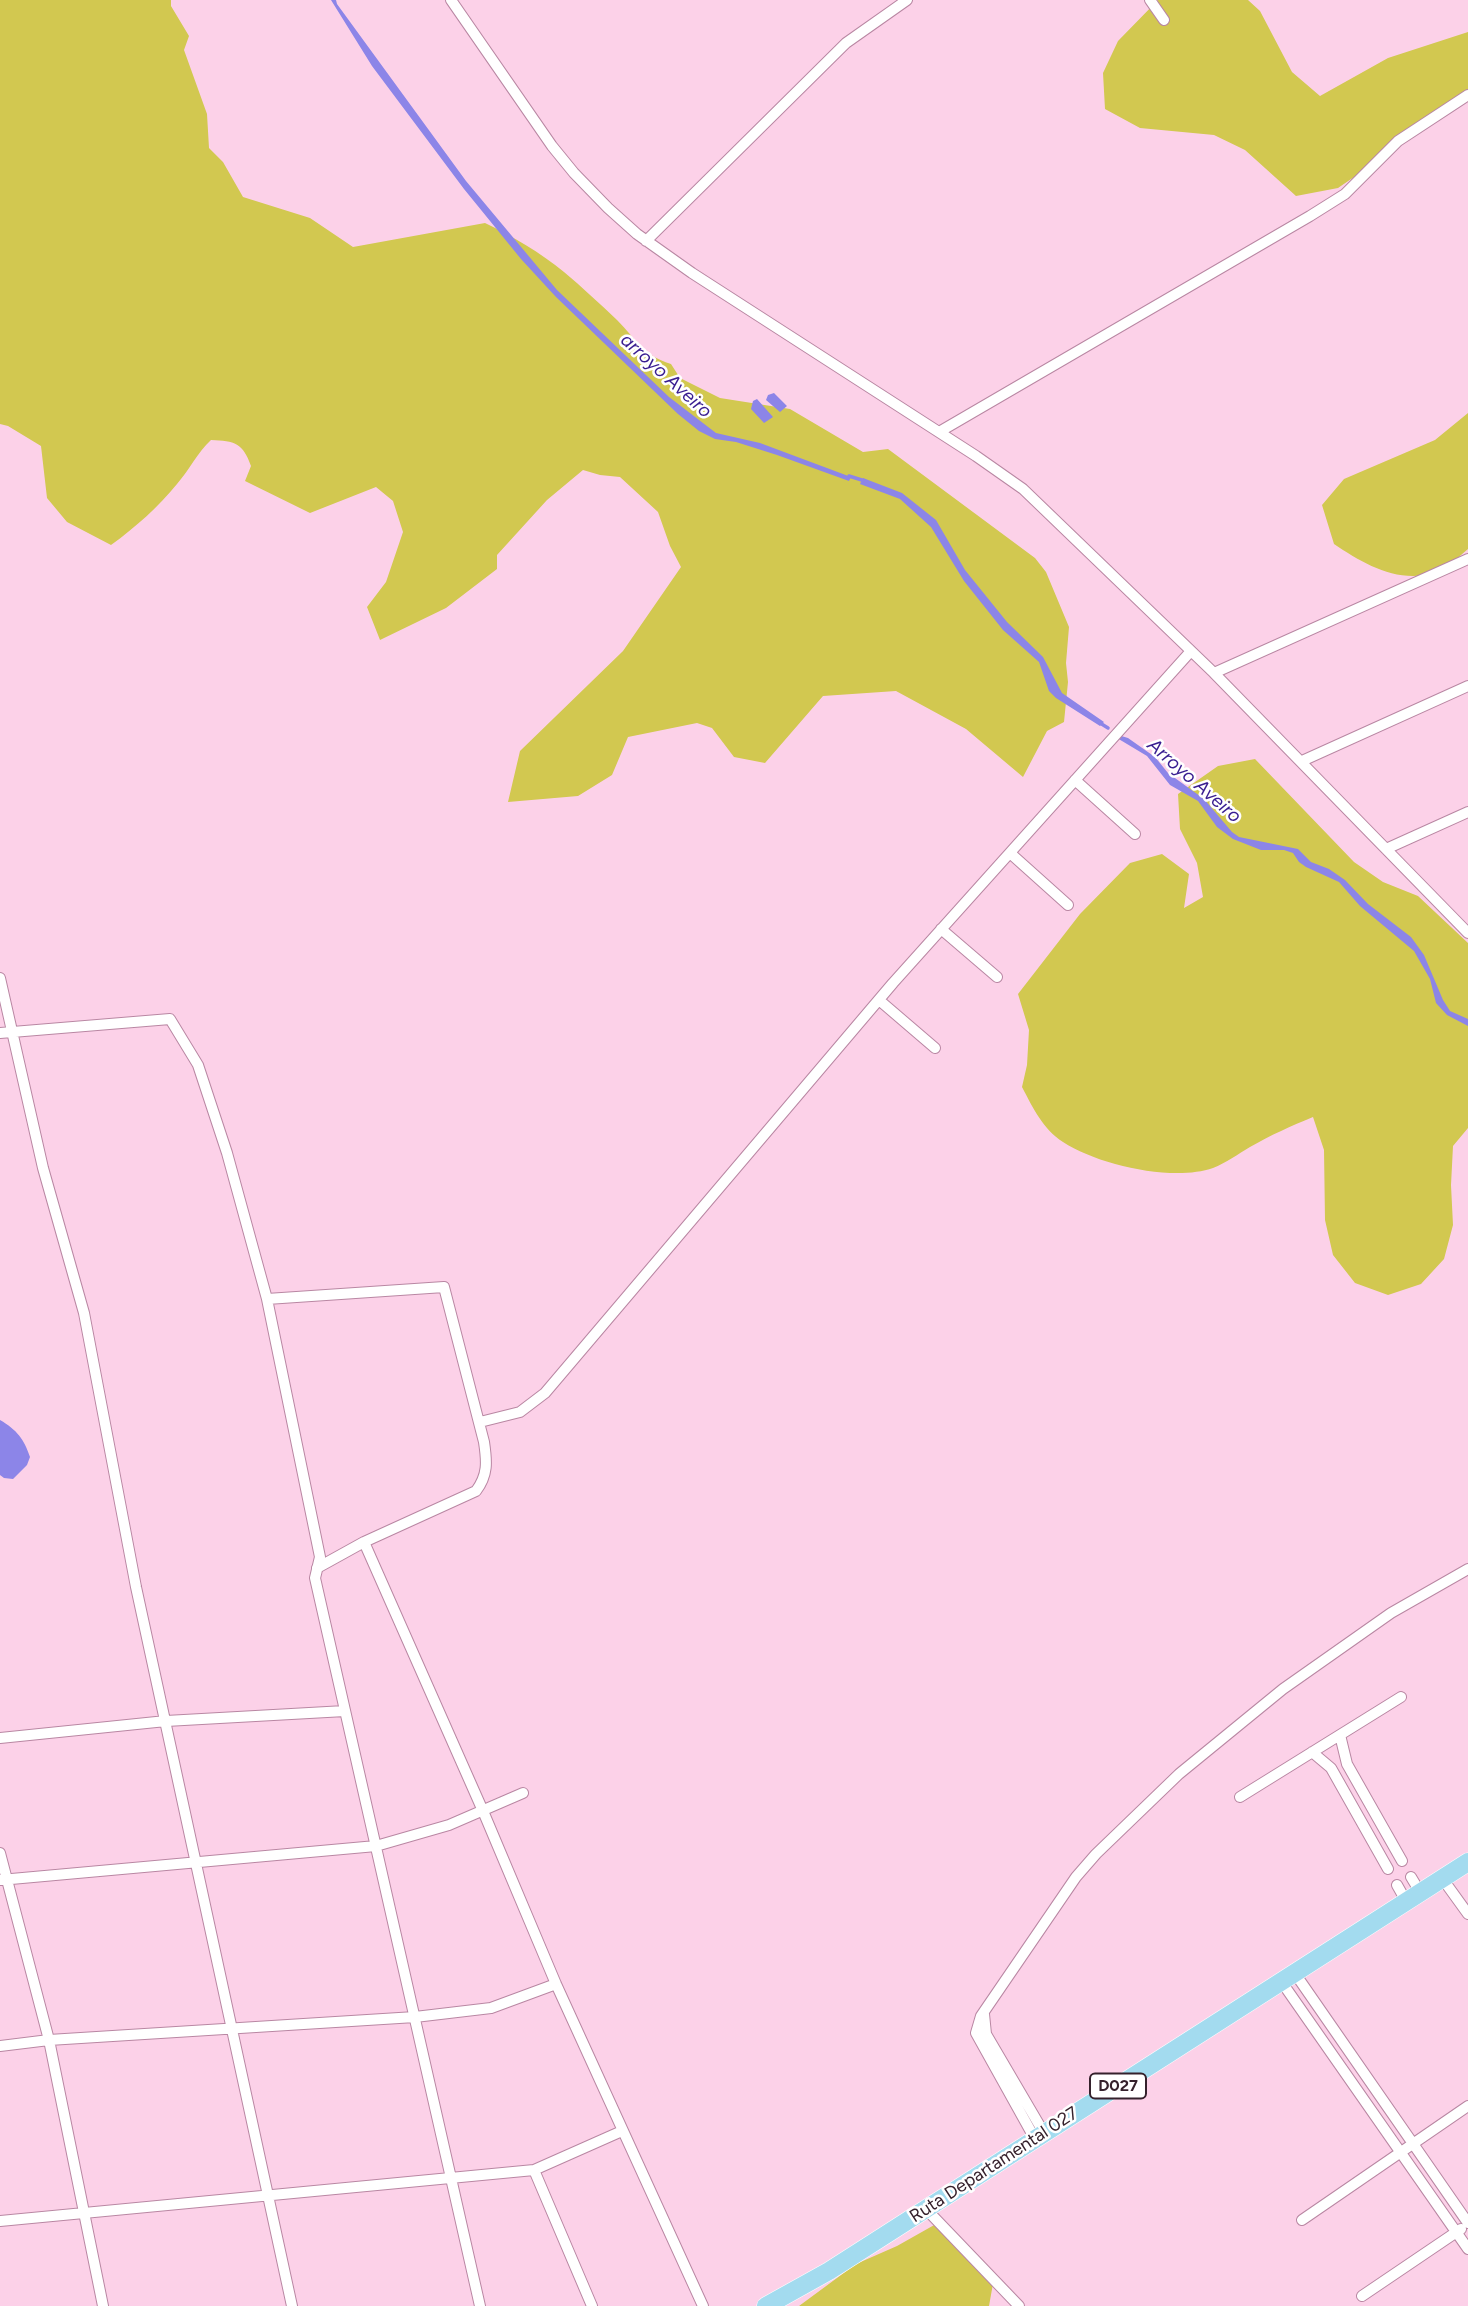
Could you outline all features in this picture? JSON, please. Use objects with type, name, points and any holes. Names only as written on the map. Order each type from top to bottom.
[{"type":"main road","name":"Ruta Departamental 027","points":[[770,2305],[829,2271],[1287,1977],[1412,1890],[1443,1878],[1468,1862]]},
{"type":"street","points":[[450,0],[552,146],[608,208],[646,241],[692,273],[1023,489],[1214,673],[1468,933]]},
{"type":"street","points":[[646,241],[846,43],[906,0]]},
{"type":"street","points":[[1150,0],[1164,20]]},
{"type":"street","points":[[939,432],[1322,209],[1347,191],[1398,141],[1468,95]]},
{"type":"street","points":[[1214,673],[1468,559]]},
{"type":"street","points":[[480,1422],[520,1412],[545,1393],[879,1000],[1191,651]]},
{"type":"street","points":[[1302,761],[1468,686]]},
{"type":"street","points":[[1075,780],[1135,834]]},
{"type":"street","points":[[1386,849],[1468,812]]},
{"type":"street","points":[[1010,853],[1068,905]]},
{"type":"street","points":[[941,929],[997,977]]},
{"type":"street","points":[[0,978],[43,1168],[84,1314],[136,1587],[292,2306]]},
{"type":"street","points":[[879,1000],[935,1048]]},
{"type":"street","points":[[0,1033],[170,1019],[198,1065],[211,1101],[267,1299],[320,1557],[315,1578],[480,2306]]},
{"type":"street","points":[[267,1299],[443,1287],[480,1422],[486,1468],[485,1478],[476,1491],[364,1542],[317,1568]]},
{"type":"street","points":[[364,1542],[556,1984],[700,2305]]},
{"type":"street","points":[[1040,2136],[986,2035],[984,2011],[1076,1877],[1096,1854],[1179,1774],[1283,1689],[1391,1613],[1468,1569]]},
{"type":"street","points":[[1240,1797],[1401,1697]]},
{"type":"street","points":[[0,1738],[166,1721],[345,1712]]},
{"type":"street","points":[[1340,1735],[1347,1764],[1402,1861]]},
{"type":"street","points":[[1312,1752],[1331,1768],[1388,1868]]},
{"type":"street","points":[[3,1880],[376,1846],[449,1825],[523,1793]]},
{"type":"street","points":[[0,1853],[3,1880],[49,2040],[103,2306]]},
{"type":"street","points":[[1443,1878],[1468,1914]]},
{"type":"street","points":[[1397,1885],[1412,1890]]},
{"type":"street","points":[[1287,1977],[1413,2144],[1468,2224],[1362,2296]]},
{"type":"street","points":[[1287,1977],[1400,2152],[1468,2249]]},
{"type":"street","points":[[0,2046],[49,2040],[415,2017],[491,2008],[556,1984]]},
{"type":"street","points":[[1302,2220],[1468,2106]]},
{"type":"street","points":[[0,2221],[534,2170],[622,2131]]},
{"type":"street","points":[[534,2170],[593,2306]]},
{"type":"street","points":[[926,2209],[1020,2306]]},
{"type":"shaded area","points":[[0,0],[171,0],[171,6],[189,36],[184,50],[207,114],[209,148],[223,162],[243,197],[310,218],[353,247],[485,223],[526,245],[564,272],[617,320],[646,351],[671,364],[680,378],[720,398],[790,409],[863,452],[888,449],[1035,558],[1046,572],[1069,627],[1064,722],[1047,731],[1023,777],[966,729],[896,691],[823,696],[765,763],[734,757],[712,728],[697,723],[628,737],[612,775],[578,796],[508,802],[520,751],[623,651],[681,567],[658,512],[620,477],[583,470],[547,500],[497,555],[497,569],[446,608],[380,640],[367,607],[386,582],[403,532],[393,501],[376,487],[310,513],[245,481],[251,466],[245,452],[232,443],[211,440],[162,501],[111,545],[67,522],[47,498],[41,446],[0,424]]},
{"type":"shaded area","points":[[331,0],[336,0],[466,181],[557,290],[669,397],[716,433],[760,443],[851,477],[849,481],[736,442],[715,439],[699,431],[678,414],[556,297],[521,259],[464,189],[372,66]]},
{"type":"shaded area","points":[[1158,0],[1248,0],[1260,11],[1292,72],[1320,96],[1388,58],[1468,32],[1468,99],[1338,188],[1296,196],[1245,150],[1214,135],[1140,128],[1105,109],[1103,73],[1118,41]]},
{"type":"shaded area","points":[[774,393],[787,406],[780,412],[766,400],[768,395]]},
{"type":"shaded area","points":[[757,399],[773,417],[764,423],[751,409],[753,401]]},
{"type":"shaded area","points":[[1468,413],[1468,549],[1441,570],[1409,576],[1370,565],[1334,544],[1322,505],[1344,479],[1435,440]]},
{"type":"shaded area","points":[[863,478],[902,493],[936,520],[965,570],[1007,622],[1043,657],[1062,693],[1104,722],[1100,726],[1049,691],[1039,662],[1003,630],[964,581],[931,527],[900,499],[860,484]]},
{"type":"shaded area","points":[[1118,735],[1128,738],[1155,757],[1168,773],[1204,799],[1239,837],[1298,849],[1311,862],[1329,869],[1345,880],[1368,904],[1411,937],[1424,955],[1450,1011],[1468,1019],[1468,1026],[1447,1015],[1436,1003],[1430,979],[1414,951],[1360,906],[1339,882],[1306,867],[1293,853],[1284,850],[1261,850],[1233,839],[1217,827],[1198,801],[1170,785],[1147,756],[1117,738]]},
{"type":"shaded area","points":[[1255,759],[1354,862],[1383,882],[1418,896],[1468,943],[1468,1128],[1453,1146],[1453,1225],[1444,1259],[1421,1284],[1388,1295],[1355,1283],[1333,1255],[1325,1220],[1324,1150],[1313,1117],[1213,1168],[1197,1172],[1157,1172],[1096,1158],[1063,1142],[1044,1124],[1022,1087],[1027,1065],[1029,1030],[1018,994],[1080,914],[1130,863],[1162,854],[1189,874],[1184,908],[1203,897],[1197,863],[1180,829],[1178,794],[1218,766]]},
{"type":"shaded area","points":[[0,1420],[19,1436],[30,1457],[27,1465],[13,1479],[0,1475]]},
{"type":"shaded area","points":[[936,2224],[994,2278],[989,2306],[799,2306],[856,2264],[897,2246]]},
{"type":"waterway","name":"arroyo Aveiro","points":[[849,476],[865,481]]},
{"type":"waterway","name":"arroyo Aveiro","points":[[1100,723],[1108,728]]},
{"type":"water label","name":"Arroyo Aveiro","points":[[1194,781]]}]
